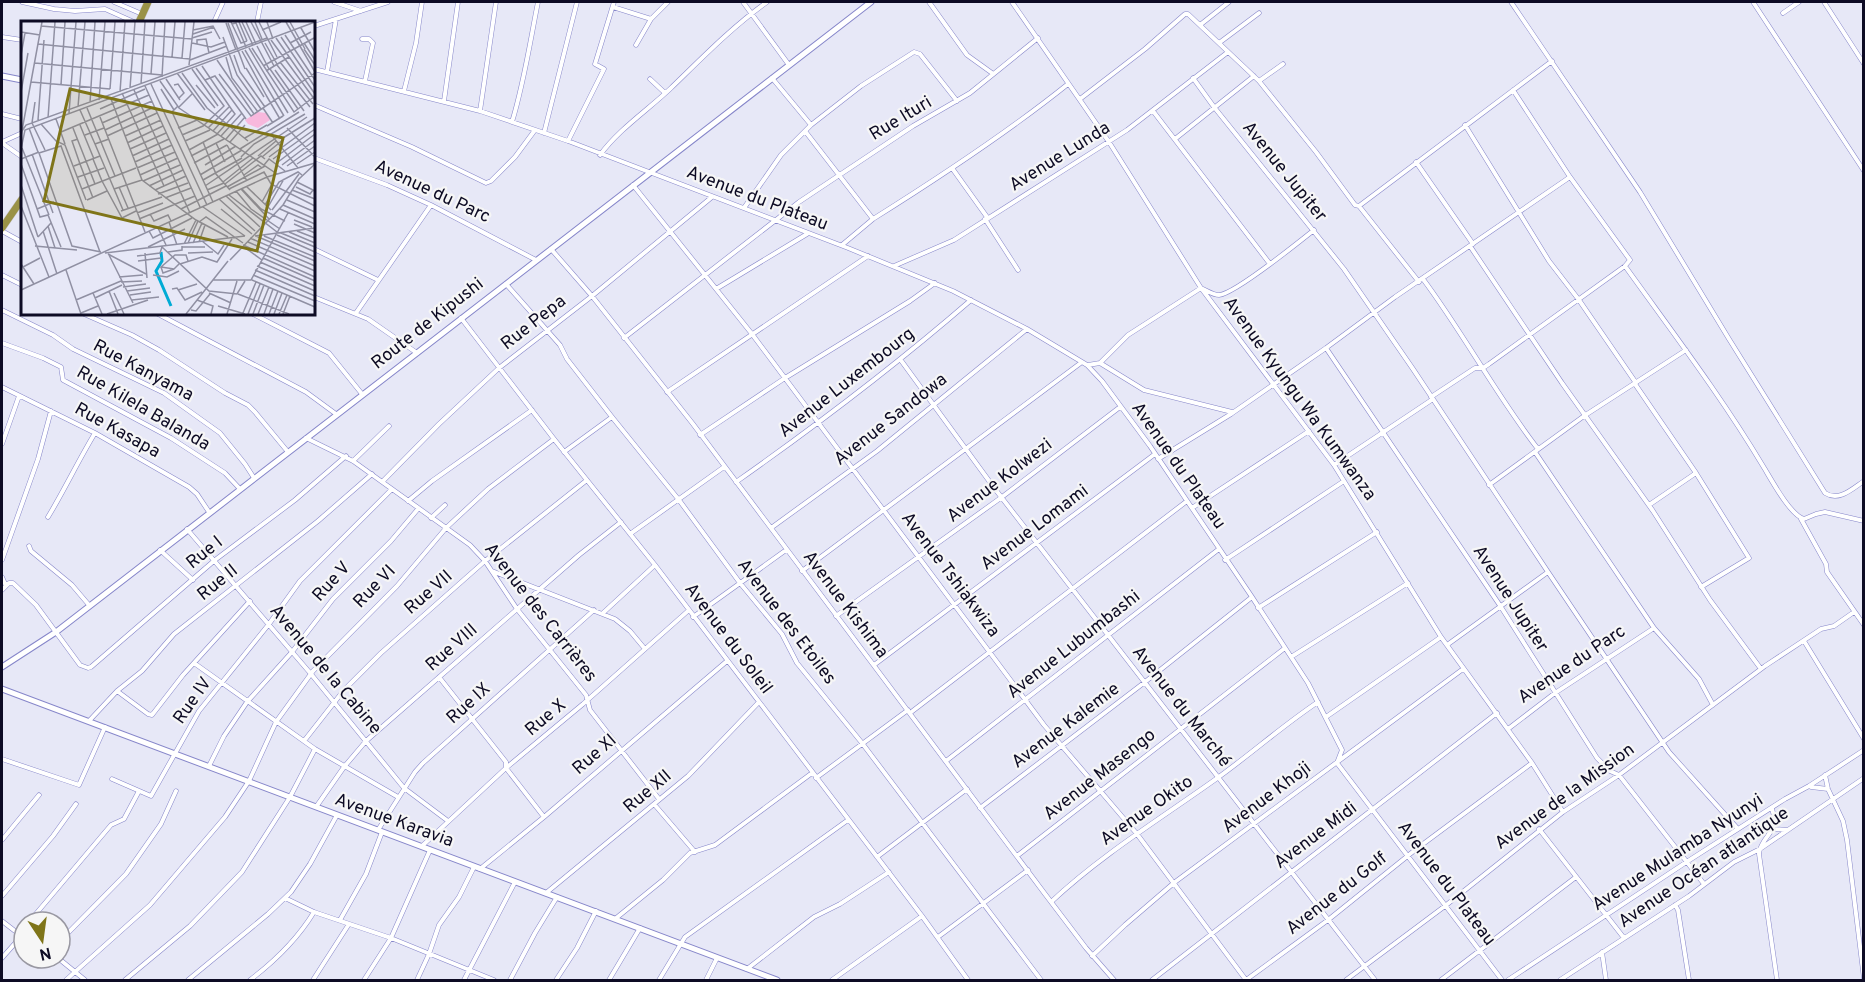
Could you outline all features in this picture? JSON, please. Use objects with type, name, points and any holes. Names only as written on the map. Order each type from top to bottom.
[{"type":"highway","points":[[137,21],[148,2]]},
{"type":"highway","points":[[2,230],[21,202]]},
{"type":"main road","name":"Route de Kipushi","points":[[2,667],[56,632],[870,2]]},
{"type":"main road","points":[[2,76],[21,80]]},
{"type":"main road","name":"Avenue Karavia","points":[[2,689],[640,928],[746,969],[763,978],[777,981]]},
{"type":"street","points":[[22,2],[75,11],[105,9],[134,21]]},
{"type":"street","points":[[114,2],[142,14]]},
{"type":"street","points":[[214,21],[223,2]]},
{"type":"street","points":[[257,21],[261,2]]},
{"type":"street","points":[[334,2],[361,11]]},
{"type":"street","points":[[315,26],[388,2]]},
{"type":"street","points":[[404,91],[416,43],[422,2]]},
{"type":"street","points":[[444,101],[458,2]]},
{"type":"street","points":[[480,111],[496,2]]},
{"type":"street","points":[[512,122],[521,94],[538,2]]},
{"type":"street","points":[[544,133],[577,2]]},
{"type":"street","points":[[568,141],[604,69],[595,64],[614,2]]},
{"type":"street","points":[[636,45],[651,20],[668,2]]},
{"type":"street","points":[[743,2],[789,65]]},
{"type":"street","points":[[600,154],[699,58],[752,12],[767,2]]},
{"type":"street","points":[[929,2],[967,55],[992,73]]},
{"type":"street","name":"Avenue Kyungu Wa Kumwanza","points":[[1012,2],[1109,142],[1201,288],[1334,465],[1441,637],[1532,763],[1563,812]]},
{"type":"street","points":[[1200,25],[1229,2]]},
{"type":"street","points":[[1511,2],[1646,201],[1728,339],[1825,493],[1829,496],[1839,496],[1863,481]]},
{"type":"street","points":[[1753,2],[1863,171]]},
{"type":"street","points":[[1783,13],[1799,2]]},
{"type":"street","points":[[1824,2],[1863,64]]},
{"type":"street","points":[[614,7],[651,20]]},
{"type":"street","points":[[1219,43],[1260,13]]},
{"type":"street","points":[[1080,99],[1145,49],[1185,14],[1188,14],[1254,76],[1316,152],[1355,205],[1359,206],[1450,314],[1536,451],[1654,628],[1699,678],[1713,705]]},
{"type":"street","points":[[327,72],[336,19]]},
{"type":"street","points":[[2,37],[21,40]]},
{"type":"street","name":"Rue Ituri","points":[[624,338],[705,274],[838,175],[913,126],[970,93],[1038,38]]},
{"type":"street","points":[[362,39],[369,39],[374,43],[365,81]]},
{"type":"street","points":[[744,208],[781,155],[811,125],[861,87],[914,52],[920,54],[957,101]]},
{"type":"street","name":"Avenue Lunda","points":[[894,266],[954,240],[1109,142],[1154,111],[1228,52]]},
{"type":"street","points":[[1359,206],[1552,61]]},
{"type":"street","points":[[1259,81],[1283,64]]},
{"type":"street","name":"Avenue du Plateau","points":[[315,69],[480,111],[568,141],[776,220],[935,283],[1026,329],[1088,365],[1155,454],[1291,657],[1318,702],[1342,750],[1337,763],[1502,981]]},
{"type":"street","points":[[1174,139],[1254,76]]},
{"type":"street","points":[[772,78],[811,125]]},
{"type":"street","name":"Avenue Jupiter","points":[[1193,78],[1344,269],[1608,659],[1662,743],[1738,829]]},
{"type":"street","points":[[650,79],[665,93]]},
{"type":"street","points":[[842,246],[873,219],[952,168],[1068,84]]},
{"type":"street","points":[[1334,465],[1475,368],[1483,368],[1625,267],[1629,258],[1570,177],[1513,90]]},
{"type":"street","points":[[315,105],[412,147],[486,183],[491,181],[515,157],[536,130]]},
{"type":"street","points":[[1154,111],[1270,264]]},
{"type":"street","points":[[2,114],[21,119]]},
{"type":"street","points":[[1465,125],[1549,261],[1579,300],[1696,473],[1749,558],[1701,587]]},
{"type":"street","points":[[806,131],[873,219]]},
{"type":"street","points":[[21,133],[2,142],[21,156]]},
{"type":"street","name":"Avenue du Parc","points":[[315,158],[387,185],[536,260]]},
{"type":"street","points":[[1416,162],[1584,416],[1649,505],[1701,587],[1761,669]]},
{"type":"street","points":[[952,168],[1018,270]]},
{"type":"street","points":[[1158,459],[1275,384],[1374,312],[1570,177]]},
{"type":"street","name":"Avenue Tshiakwiza","points":[[633,185],[752,334],[1026,700],[1137,834],[1246,980]]},
{"type":"street","name":"Rue Pepa","points":[[382,481],[439,423],[499,368],[592,296],[712,197]]},
{"type":"street","points":[[356,313],[430,205]]},
{"type":"street","points":[[2,230],[21,241]]},
{"type":"street","points":[[1088,365],[1100,363],[1128,335],[1201,288],[1220,295],[1270,264],[1314,230]]},
{"type":"street","points":[[716,289],[807,234]]},
{"type":"street","name":"Avenue Kishima","points":[[550,248],[592,296],[724,466],[1050,902],[1114,981]]},
{"type":"street","points":[[315,249],[378,280]]},
{"type":"street","points":[[667,392],[868,256]]},
{"type":"street","points":[[1625,267],[1729,410],[1784,499],[1801,519],[1826,564],[1827,572],[1863,625]]},
{"type":"street","points":[[2,275],[21,284]]},
{"type":"street","name":"Avenue des Etoiles","points":[[506,283],[548,330],[612,417],[782,634],[801,668],[862,743],[1041,981]]},
{"type":"street","points":[[700,435],[935,283]]},
{"type":"street","points":[[315,297],[356,313],[383,328],[417,353]]},
{"type":"street","name":"Avenue Luxembourg","points":[[736,482],[819,424],[971,300]]},
{"type":"street","name":"Rue Kanyama","points":[[2,310],[53,335],[73,349],[164,393],[220,433],[254,478]]},
{"type":"street","points":[[86,315],[150,345],[248,405],[288,452]]},
{"type":"street","points":[[160,315],[306,392],[336,414]]},
{"type":"street","points":[[255,315],[329,353],[362,394]]},
{"type":"street","name":"Avenue du Soleil","points":[[461,318],[655,565],[938,937],[968,981]]},
{"type":"street","name":"Avenue Sandowa","points":[[771,528],[877,451],[1026,329]]},
{"type":"street","name":"Rue Kilela Balanda","points":[[2,343],[61,367],[63,381],[171,438],[225,473],[240,489]]},
{"type":"street","name":"Avenue Jupiter","points":[[1326,348],[1501,607],[1597,758],[1610,771],[1619,775],[1704,884]]},
{"type":"street","points":[[1489,484],[1584,416],[1686,350]]},
{"type":"street","name":"Avenue du Marché","points":[[900,359],[1002,497],[1375,981]]},
{"type":"street","points":[[802,571],[1082,362]]},
{"type":"street","points":[[1100,363],[1144,390],[1233,412]]},
{"type":"street","name":"Rue Kasapa","points":[[2,387],[95,433],[194,490],[209,512]]},
{"type":"street","points":[[2,444],[19,396]]},
{"type":"street","name":"Avenue Kolwezi","points":[[836,616],[1002,497],[1120,406]]},
{"type":"street","points":[[408,501],[432,481],[532,410]]},
{"type":"street","points":[[2,560],[38,459],[51,411]]},
{"type":"street","points":[[564,452],[612,417]]},
{"type":"street","points":[[353,461],[389,426]]},
{"type":"street","points":[[1191,508],[1309,430]]},
{"type":"street","points":[[48,517],[71,478],[75,464],[95,433]]},
{"type":"street","name":"Avenue des Carrières","points":[[305,438],[346,456],[470,545],[485,561],[517,609],[588,699],[590,710],[659,800]]},
{"type":"street","name":"Rue VI","points":[[249,781],[276,722],[311,674],[397,586],[446,528],[488,489],[554,439]]},
{"type":"street","name":"Avenue Lomami","points":[[874,665],[1155,454]]},
{"type":"street","name":"Rue I","points":[[56,632],[80,665],[91,667],[215,560],[295,500],[346,456]]},
{"type":"street","points":[[630,534],[724,466]]},
{"type":"street","points":[[1649,505],[1696,473]]},
{"type":"street","name":"Rue II","points":[[89,721],[117,691],[142,671],[174,634],[318,521],[372,474]]},
{"type":"street","name":"Rue VII","points":[[304,741],[355,678],[381,653],[485,561],[587,480]]},
{"type":"street","points":[[1225,560],[1344,482]]},
{"type":"street","name":"Rue IV","points":[[138,791],[152,796],[193,719],[220,684],[307,573],[392,489]]},
{"type":"street","points":[[816,778],[991,652],[1187,501]]},
{"type":"street","points":[[431,518],[445,505]]},
{"type":"street","name":"Rue V","points":[[209,766],[224,736],[247,702],[292,652],[333,599],[391,541],[418,509]]},
{"type":"street","points":[[1801,519],[1825,512],[1863,521]]},
{"type":"street","name":"Rue VIII","points":[[316,808],[344,766],[366,741],[621,522]]},
{"type":"street","name":"Avenue de la Cabine","points":[[187,529],[311,674],[404,788],[448,821]]},
{"type":"street","points":[[1258,608],[1377,532]]},
{"type":"street","points":[[29,546],[31,551],[72,585],[89,605]]},
{"type":"street","name":"Avenue Lubumbashi","points":[[946,761],[1219,549]]},
{"type":"street","points":[[160,550],[193,580]]},
{"type":"street","points":[[693,617],[786,550]]},
{"type":"street","points":[[603,613],[655,565]]},
{"type":"street","points":[[492,571],[603,613],[624,624],[645,649]]},
{"type":"street","points":[[1447,645],[1548,572]]},
{"type":"street","points":[[2,577],[6,586]]},
{"type":"street","points":[[2,590],[13,583],[36,605],[56,632]]},
{"type":"street","points":[[1291,657],[1408,583]]},
{"type":"street","name":"Avenue Kalemie","points":[[980,808],[1252,597]]},
{"type":"street","points":[[117,691],[152,715],[249,601]]},
{"type":"street","name":"Rue IX","points":[[380,831],[398,797],[423,763],[594,610]]},
{"type":"street","name":"Rue X","points":[[421,847],[507,768],[688,610]]},
{"type":"street","name":"Avenue de la Mission","points":[[1346,981],[1445,906],[1539,829],[1619,775],[1761,669],[1821,629],[1834,626],[1854,612]]},
{"type":"street","name":"Avenue du Parc","points":[[1508,729],[1556,693],[1654,628]]},
{"type":"street","points":[[1326,717],[1441,637]]},
{"type":"street","points":[[1804,641],[1863,739]]},
{"type":"street","name":"Avenue Masengo","points":[[1017,856],[1285,648]]},
{"type":"street","name":"Rue XI","points":[[477,868],[544,817],[727,661]]},
{"type":"street","points":[[194,663],[220,684],[315,749],[398,797]]},
{"type":"street","name":"Avenue Khoji","points":[[1092,956],[1173,884],[1464,669]]},
{"type":"street","points":[[440,677],[506,762],[507,768],[544,817]]},
{"type":"street","name":"Rue XII","points":[[546,893],[694,770],[759,702]]},
{"type":"street","name":"Avenue Okito","points":[[1050,902],[1080,874],[1218,778],[1281,727],[1318,702]]},
{"type":"street","name":"Avenue Midi","points":[[1152,981],[1497,713]]},
{"type":"street","points":[[2,759],[79,785],[105,727]]},
{"type":"street","points":[[125,981],[184,932],[232,883],[255,854],[290,797],[315,749]]},
{"type":"street","name":"Avenue Mulamba Nyunyi","points":[[1508,981],[1605,915],[1863,750]]},
{"type":"street","name":"Avenue du Golf","points":[[1246,980],[1532,763]]},
{"type":"street","points":[[615,919],[663,880],[681,861],[695,852],[710,848],[812,773]]},
{"type":"street","points":[[1825,775],[1828,789],[1843,821],[1847,840],[1863,979]]},
{"type":"street","name":"Avenue Océan atlantique","points":[[1560,981],[1675,905],[1734,862],[1760,849],[1863,778]]},
{"type":"street","points":[[39,910],[111,825],[123,820],[138,791],[112,779]]},
{"type":"street","points":[[66,981],[150,905],[225,817],[249,781]]},
{"type":"street","points":[[1809,786],[1828,789]]},
{"type":"street","points":[[877,857],[966,789]]},
{"type":"street","points":[[72,929],[126,874],[161,824],[176,791]]},
{"type":"street","points":[[2,840],[39,795]]},
{"type":"street","points":[[2,896],[53,836],[76,804]]},
{"type":"street","points":[[654,804],[695,852]]},
{"type":"street","points":[[1772,809],[1775,818],[1773,829],[1760,849],[1777,981]]},
{"type":"street","points":[[188,981],[285,898],[310,864],[337,815]]},
{"type":"street","points":[[660,981],[685,937],[848,820]]},
{"type":"street","points":[[1539,829],[1624,938]]},
{"type":"street","points":[[1773,829],[1788,830]]},
{"type":"street","points":[[340,920],[366,874],[380,831]]},
{"type":"street","points":[[364,981],[391,938],[430,850]]},
{"type":"street","points":[[417,981],[439,925],[477,868]]},
{"type":"street","points":[[938,937],[1028,870]]},
{"type":"street","points":[[746,969],[814,917],[840,904],[889,872]]},
{"type":"street","points":[[1441,981],[1576,877]]},
{"type":"street","points":[[464,981],[514,882]]},
{"type":"street","points":[[510,981],[557,897]]},
{"type":"street","points":[[285,898],[314,912],[391,938],[494,981]]},
{"type":"street","points":[[1675,905],[1678,910],[1689,981]]},
{"type":"street","points":[[250,981],[280,956],[300,934],[314,912]]},
{"type":"street","points":[[556,981],[596,912]]},
{"type":"street","points":[[832,981],[922,916]]},
{"type":"street","points":[[313,981],[349,924]]},
{"type":"street","points":[[609,981],[640,928]]},
{"type":"street","points":[[2,958],[12,947]]},
{"type":"street","points":[[1602,952],[1606,981]]},
{"type":"street","points":[[706,981],[717,958]]},
{"type":"street","points":[[72,969],[85,981]]}]
